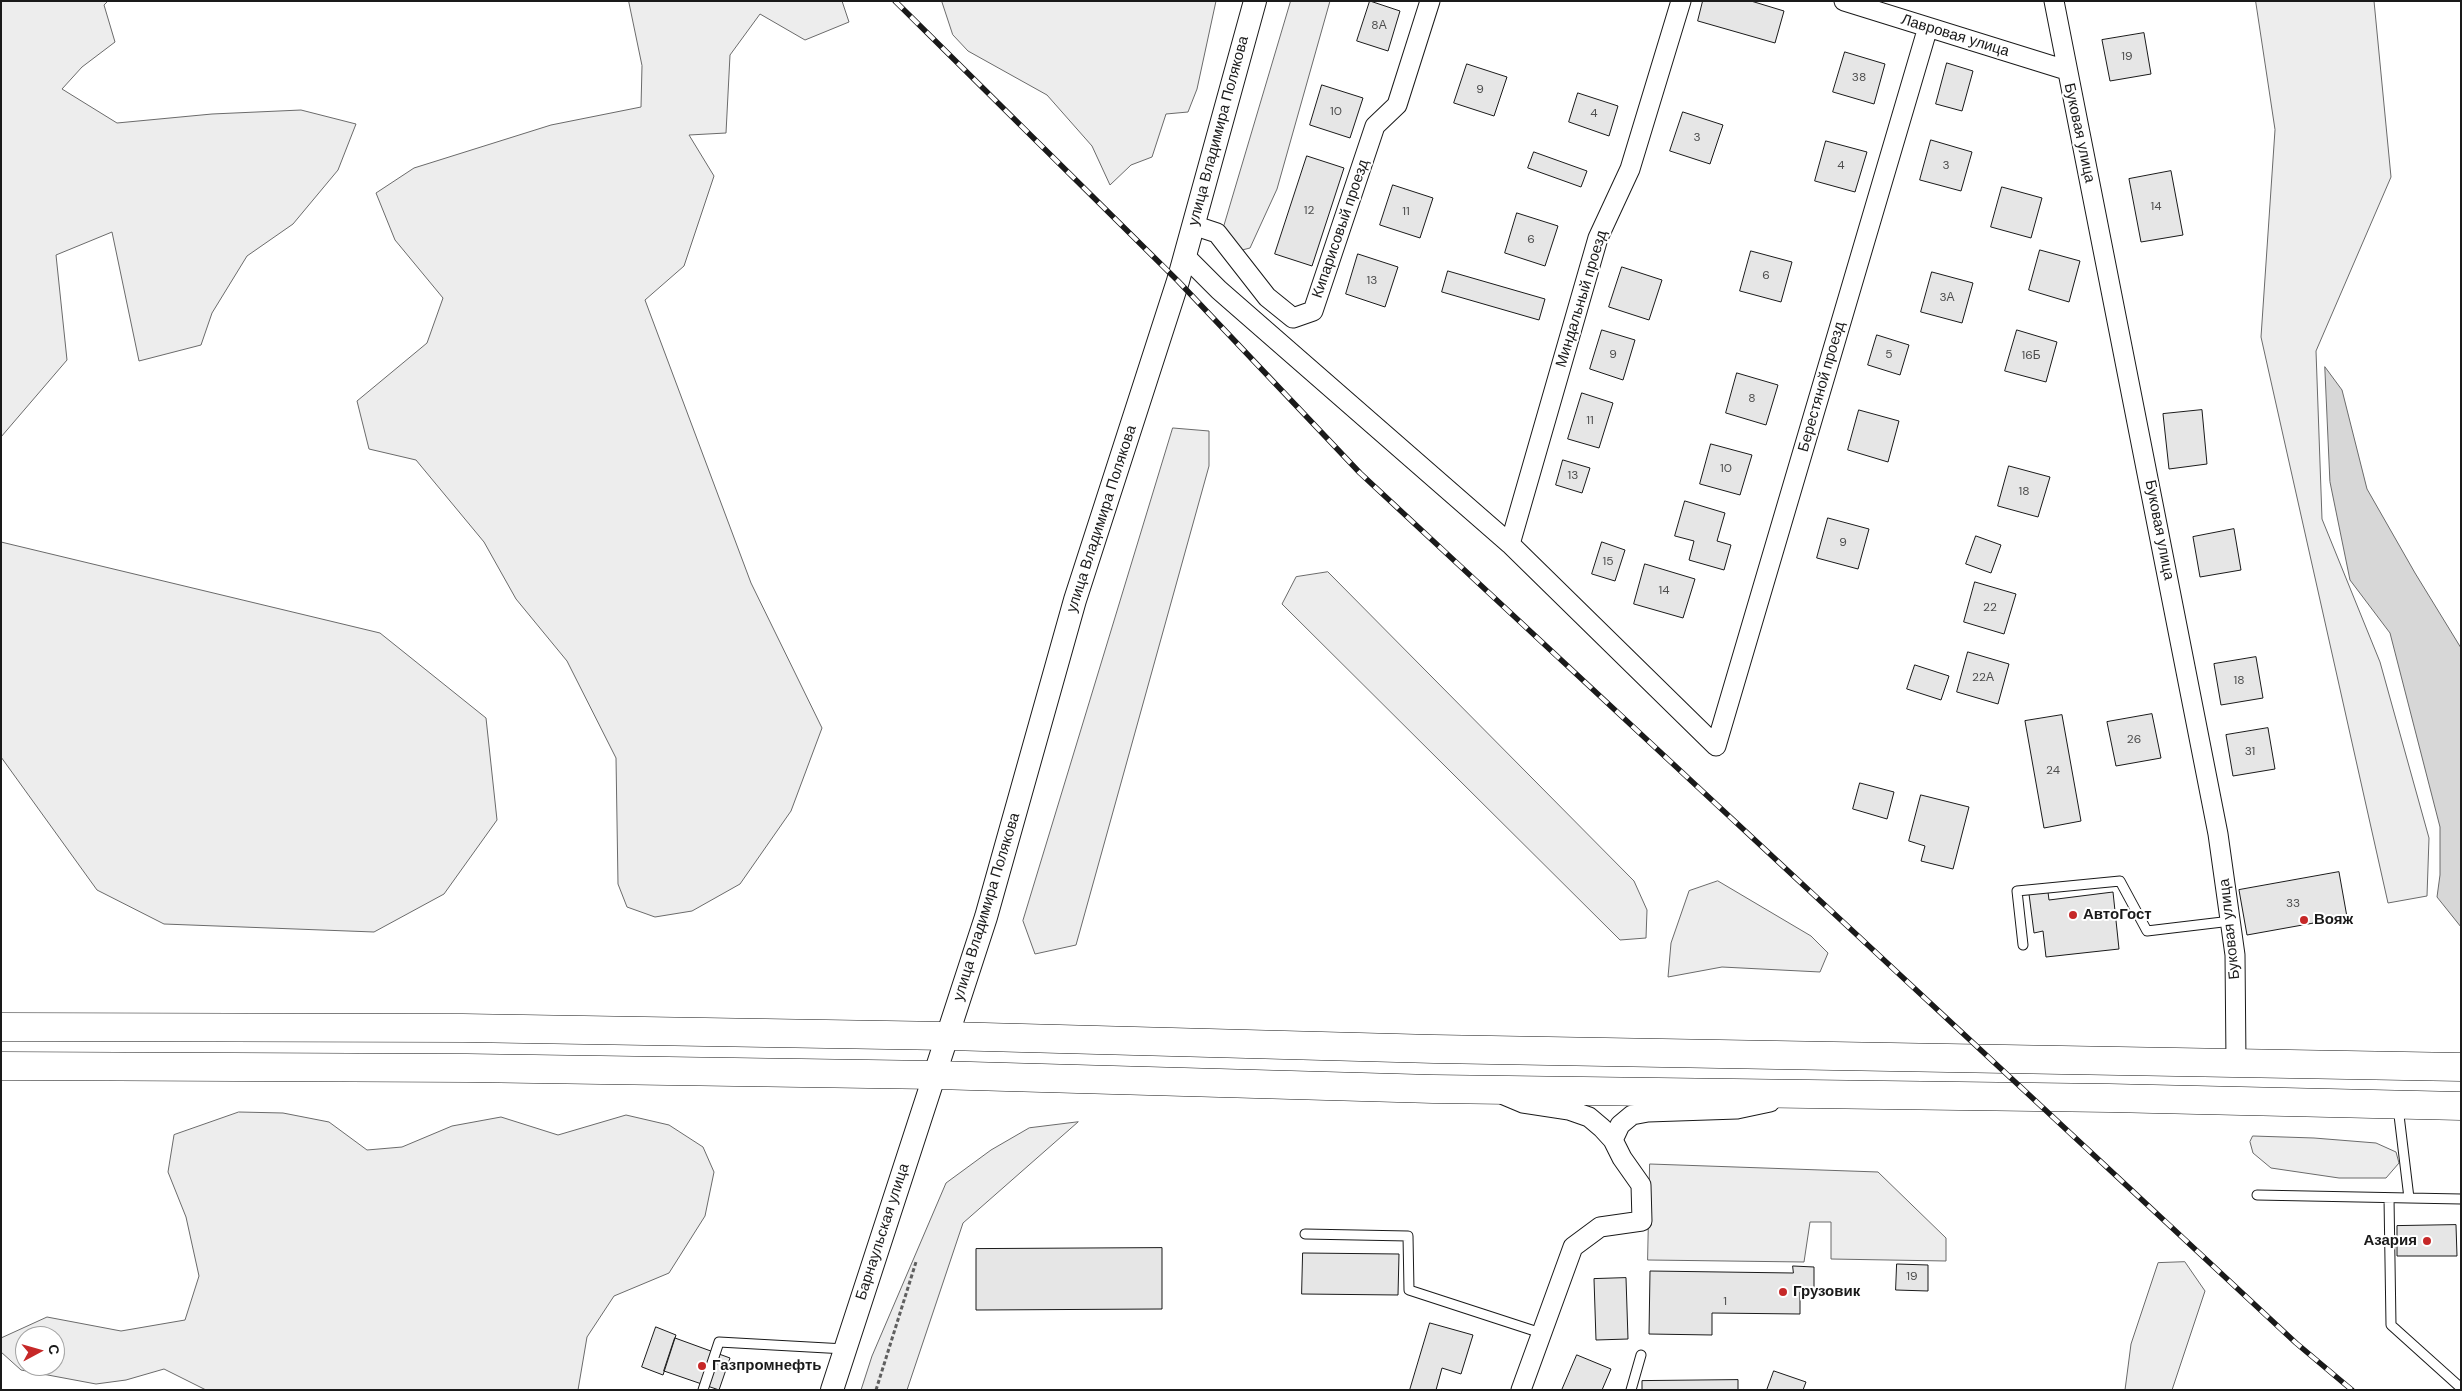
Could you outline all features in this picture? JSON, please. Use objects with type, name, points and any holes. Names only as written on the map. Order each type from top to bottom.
[{"type":"highway","points":[[1,1027],[462,1028],[947,1036],[1434,1049],[2461,1067]]},
{"type":"highway","points":[[1,1066],[467,1068],[935,1075],[1488,1088],[2461,1106]]},
{"type":"street","name":"улица Владимира Полякова","points":[[935,1075],[986,917],[1075,600],[1185,256],[1255,1]]},
{"type":"street","name":"Кипарисовый проезд","points":[[1194,225],[1217,233],[1267,297],[1292,318],[1313,311],[1375,126],[1397,105],[1430,1]]},
{"type":"street","name":"Миндальный проезд","points":[[1510,544],[1598,238],[1630,169],[1681,1]]},
{"type":"street","name":"Лавровая улица","points":[[1844,1],[2066,70]]},
{"type":"street","name":"Буковая улица","points":[[2054,1],[2066,70],[2129,373],[2213,805],[2236,955],[2236,1062]]},
{"type":"street","name":"Берестяной проезд","points":[[1510,544],[1716,746],[1928,27]]},
{"type":"street","points":[[1185,256],[1219,290],[1510,544]]},
{"type":"street","name":"Барнаульская улица","points":[[832,1390],[935,1075]]},
{"type":"street","points":[[1488,1088],[1523,1103],[1569,1110],[1589,1117],[1613,1140],[1622,1158],[1641,1185],[1642,1220],[1600,1226],[1572,1247],[1521,1390]]},
{"type":"street","points":[[1613,1140],[1620,1125],[1632,1115],[1648,1112],[1737,1109],[1811,1094]]},
{"type":"lane","points":[[2023,945],[2017,891],[2120,881],[2147,931],[2231,921]]},
{"type":"lane","points":[[2398,1105],[2409,1198]]},
{"type":"lane","points":[[2257,1195],[2461,1200]]},
{"type":"lane","points":[[2388,1198],[2391,1325],[2461,1388]]},
{"type":"lane","points":[[1305,1234],[1408,1236],[1409,1290],[1541,1333]]},
{"type":"lane","points":[[702,1390],[718,1342],[845,1349]]},
{"type":"lane","points":[[1631,1390],[1640,1355]]},
{"type":"path","points":[[876,1390],[916,1262]]},
{"type":"shaded area","points":[[1,1],[108,1],[104,5],[115,42],[82,67],[62,89],[117,123],[212,114],[301,110],[356,124],[338,170],[293,224],[247,256],[212,313],[201,345],[139,361],[112,232],[56,255],[67,360],[1,437]]},
{"type":"shaded area","points":[[629,1],[842,1],[849,22],[805,40],[760,14],[730,55],[726,133],[689,135],[714,176],[684,266],[645,300],[751,583],[822,728],[791,811],[740,884],[692,911],[655,917],[627,907],[618,884],[616,758],[567,661],[516,599],[484,542],[416,460],[369,449],[357,401],[427,343],[443,298],[395,240],[376,193],[414,168],[551,125],[641,107],[642,66]]},
{"type":"shaded area","points":[[942,1],[1216,1],[1197,89],[1188,112],[1166,114],[1152,157],[1131,165],[1110,185],[1092,146],[1047,95],[968,51],[953,35]]},
{"type":"shaded area","points":[[1291,1],[1330,1],[1277,189],[1250,248],[1234,252],[1222,233]]},
{"type":"shaded area","points":[[2256,1],[2374,1],[2391,177],[2316,351],[2322,519],[2380,662],[2429,838],[2427,896],[2388,903],[2261,337],[2275,130]]},
{"type":"shaded area","points":[[2325,367],[2342,390],[2367,489],[2461,648],[2461,927],[2437,897],[2440,875],[2440,827],[2390,633],[2350,580],[2330,482]]},
{"type":"shaded area","points":[[1173,428],[1209,431],[1209,466],[1076,945],[1035,954],[1023,921]]},
{"type":"shaded area","points":[[1,542],[380,633],[486,718],[497,820],[444,894],[374,932],[164,924],[97,890],[1,757]]},
{"type":"shaded area","points":[[1328,572],[1634,881],[1647,910],[1646,938],[1620,940],[1282,604],[1296,577]]},
{"type":"shaded area","points":[[1718,881],[1811,936],[1828,953],[1820,972],[1722,967],[1668,977],[1671,943],[1689,891]]},
{"type":"shaded area","points":[[239,1112],[283,1113],[329,1122],[367,1150],[402,1147],[452,1126],[501,1117],[558,1135],[626,1115],[669,1125],[703,1147],[714,1172],[705,1216],[669,1273],[614,1296],[587,1337],[578,1390],[206,1390],[164,1369],[126,1380],[96,1384],[53,1376],[65,1376],[65,1326],[27,1326],[47,1317],[121,1331],[185,1320],[199,1276],[186,1217],[168,1172],[174,1135]]},
{"type":"shaded area","points":[[1078,1122],[963,1223],[907,1390],[861,1390],[872,1356],[946,1183],[991,1150],[1029,1128]]},
{"type":"shaded area","points":[[2253,1136],[2376,1143],[2396,1152],[2399,1163],[2386,1178],[2339,1178],[2271,1168],[2253,1153],[2250,1142]]},
{"type":"shaded area","points":[[1650,1164],[1878,1172],[1946,1238],[1946,1261],[1831,1259],[1831,1222],[1810,1222],[1804,1262],[1648,1260]]},
{"type":"shaded area","points":[[2185,1262],[2205,1291],[2172,1390],[2125,1390],[2131,1344],[2158,1263]]},
{"type":"shaded area","points":[[15,1332],[15,1365],[1,1352],[1,1338]]},
{"type":"building","points":[[1370,1],[1400,11],[1388,51],[1357,41]]},
{"type":"building","points":[[1703,1],[1751,1],[1784,11],[1775,43],[1698,21]]},
{"type":"building","points":[[2144,33],[2151,74],[2110,81],[2102,40]]},
{"type":"building","points":[[1845,52],[1885,64],[1874,104],[1833,92]]},
{"type":"building","points":[[1947,63],[1973,71],[1962,111],[1936,104]]},
{"type":"building","points":[[1467,64],[1507,77],[1494,116],[1454,103]]},
{"type":"building","points":[[1322,85],[1363,98],[1350,138],[1310,125]]},
{"type":"building","points":[[1578,93],[1618,106],[1609,136],[1569,122]]},
{"type":"building","points":[[1683,112],[1723,125],[1710,164],[1670,151]]},
{"type":"building","points":[[1931,140],[1972,152],[1961,191],[1920,180]]},
{"type":"building","points":[[1826,141],[1867,152],[1855,192],[1815,181]]},
{"type":"building","points":[[1534,152],[1587,171],[1581,187],[1528,168]]},
{"type":"building","points":[[1307,156],[1344,168],[1312,266],[1275,254]]},
{"type":"building","points":[[2171,171],[2183,235],[2141,242],[2129,179]]},
{"type":"building","points":[[1393,185],[1433,198],[1420,238],[1380,225]]},
{"type":"building","points":[[2002,187],[2042,198],[2031,238],[1991,227]]},
{"type":"building","points":[[1517,213],[1558,226],[1545,266],[1505,253]]},
{"type":"building","points":[[2040,250],[2080,261],[2069,302],[2029,290]]},
{"type":"building","points":[[1751,251],[1792,262],[1781,302],[1740,291]]},
{"type":"building","points":[[1358,254],[1398,267],[1385,307],[1346,294]]},
{"type":"building","points":[[1622,267],[1662,280],[1649,320],[1609,307]]},
{"type":"building","points":[[1448,271],[1545,299],[1539,320],[1442,292]]},
{"type":"building","points":[[1932,272],[1973,283],[1962,323],[1921,312]]},
{"type":"building","points":[[1602,330],[1635,340],[1623,380],[1590,369]]},
{"type":"building","points":[[2017,330],[2057,342],[2046,382],[2005,371]]},
{"type":"building","points":[[1877,335],[1909,345],[1900,375],[1868,365]]},
{"type":"building","points":[[1737,373],[1778,385],[1766,425],[1726,413]]},
{"type":"building","points":[[1582,393],[1613,403],[1599,448],[1568,439]]},
{"type":"building","points":[[1859,410],[1899,421],[1888,462],[1848,450]]},
{"type":"building","points":[[2202,410],[2207,464],[2169,469],[2163,414]]},
{"type":"building","points":[[1711,444],[1752,455],[1740,495],[1700,484]]},
{"type":"building","points":[[1563,460],[1590,468],[1582,493],[1556,485]]},
{"type":"building","points":[[2009,466],[2050,477],[2038,517],[1998,506]]},
{"type":"building","points":[[1685,501],[1725,513],[1717,541],[1731,545],[1724,570],[1689,560],[1694,541],[1675,536]]},
{"type":"building","points":[[1828,518],[1869,529],[1858,569],[1817,558]]},
{"type":"building","points":[[2234,529],[2241,570],[2200,577],[2193,537]]},
{"type":"building","points":[[1976,536],[2001,545],[1991,573],[1966,564]]},
{"type":"building","points":[[1602,542],[1625,550],[1615,581],[1592,574]]},
{"type":"building","points":[[1645,564],[1695,579],[1683,618],[1634,604]]},
{"type":"building","points":[[1975,582],[2016,594],[2004,634],[1964,622]]},
{"type":"building","points":[[1968,652],[2009,664],[1998,704],[1957,692]]},
{"type":"building","points":[[2256,657],[2263,698],[2221,705],[2214,664]]},
{"type":"building","points":[[1915,665],[1949,676],[1941,700],[1907,689]]},
{"type":"building","points":[[2152,714],[2161,758],[2116,766],[2107,722]]},
{"type":"building","points":[[2062,715],[2081,821],[2044,828],[2025,721]]},
{"type":"building","points":[[2268,728],[2275,769],[2233,776],[2226,735]]},
{"type":"building","points":[[1860,783],[1894,792],[1887,819],[1853,809]]},
{"type":"building","points":[[1921,795],[1969,807],[1953,869],[1921,861],[1925,846],[1909,841]]},
{"type":"building","points":[[2339,872],[2347,917],[2247,935],[2239,890]]},
{"type":"building","name":"АвтоГост","points":[[2048,892],[2049,900],[2113,892],[2119,949],[2046,957],[2043,931],[2034,933],[2029,894]]},
{"type":"building","name":"Азария","points":[[2456,1225],[2457,1256],[2397,1256],[2397,1226]]},
{"type":"building","points":[[1162,1248],[1162,1309],[976,1310],[976,1249]]},
{"type":"building","points":[[1303,1253],[1399,1254],[1398,1295],[1302,1294]]},
{"type":"building","points":[[1897,1264],[1928,1265],[1928,1291],[1896,1290]]},
{"type":"building","points":[[1793,1266],[1814,1267],[1814,1292],[1800,1292],[1800,1314],[1712,1313],[1712,1335],[1649,1334],[1650,1271],[1793,1273]]},
{"type":"building","points":[[1626,1278],[1628,1339],[1596,1340],[1594,1279]]},
{"type":"building","points":[[1430,1323],[1473,1335],[1461,1374],[1442,1368],[1436,1390],[1410,1390]]},
{"type":"building","points":[[656,1327],[676,1335],[663,1375],[642,1367]]},
{"type":"building","points":[[675,1338],[730,1358],[719,1390],[664,1371]]},
{"type":"building","points":[[1577,1355],[1611,1369],[1602,1390],[1562,1390]]},
{"type":"building","points":[[1774,1371],[1806,1382],[1803,1390],[1767,1390]]},
{"type":"building","points":[[1738,1380],[1738,1390],[1642,1390],[1642,1381]]},
{"type":"railway","points":[[895,1],[1178,281],[1360,473],[2296,1343],[2352,1390]]},
{"type":"place","name":"АвтоГост","points":[[2073,915]]},
{"type":"place","name":"Вояж","points":[[2304,920]]},
{"type":"place","name":"Азария","points":[[2427,1241]]},
{"type":"place","name":"Грузовик","points":[[1783,1292]]},
{"type":"place","name":"Газпромнефть","points":[[702,1366]]}]
